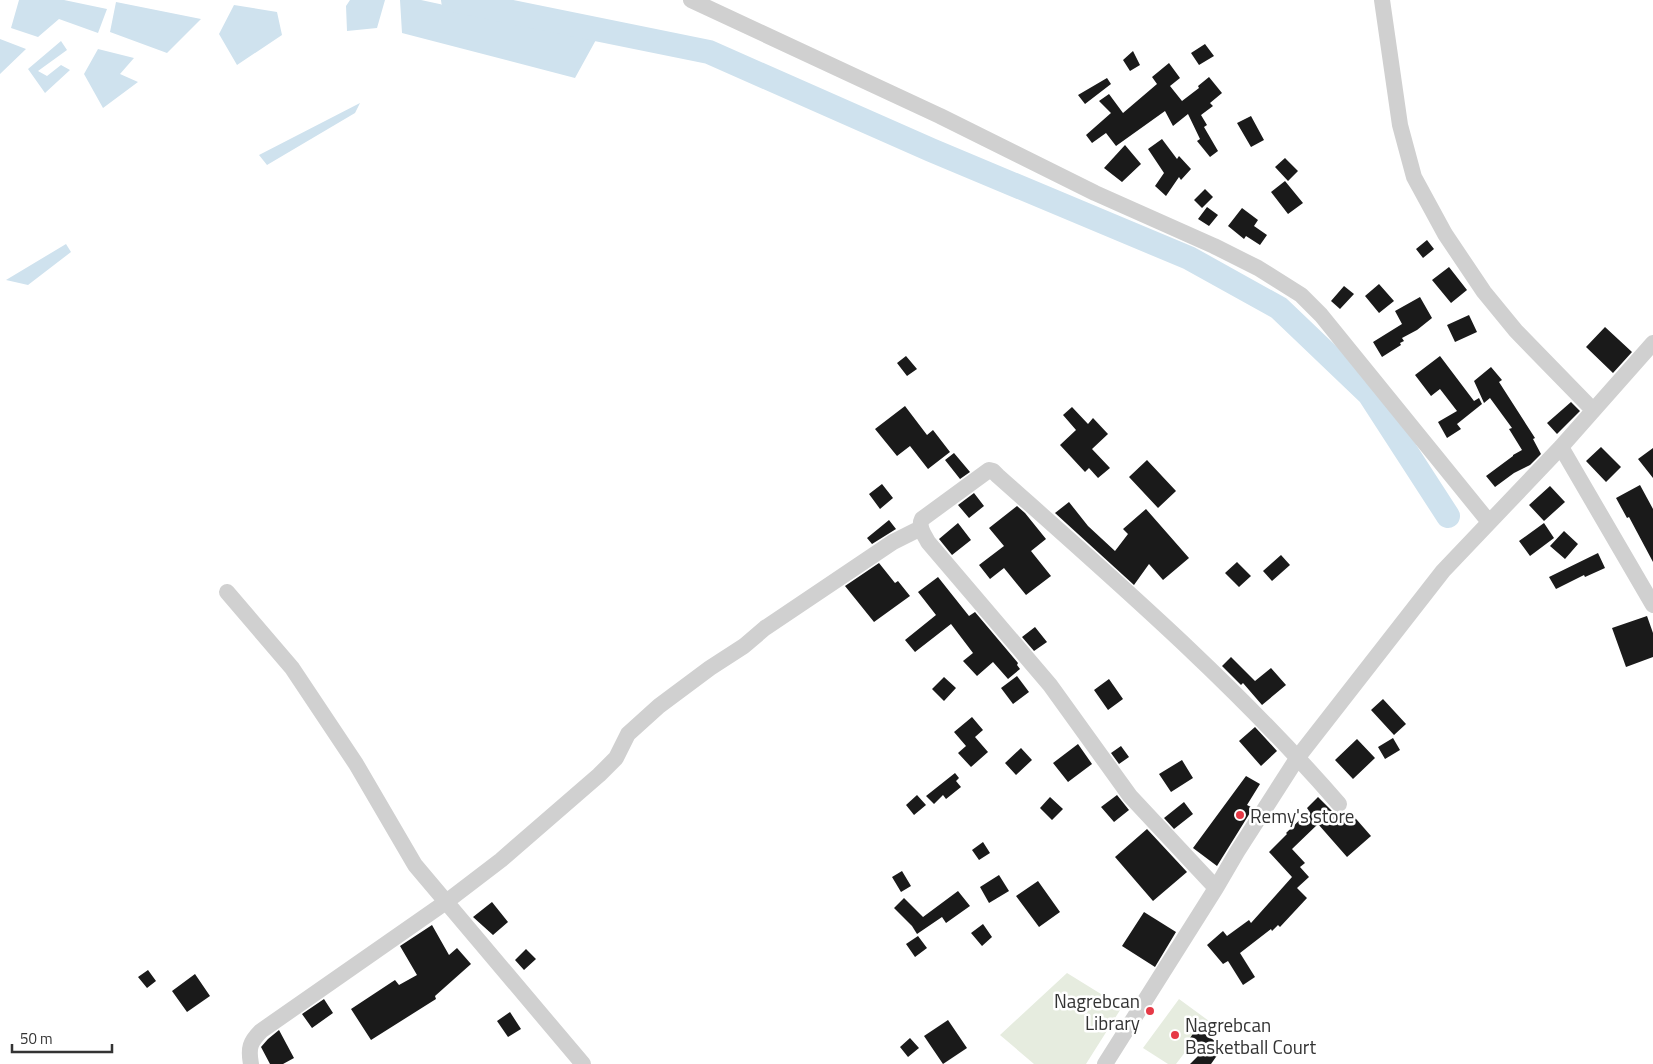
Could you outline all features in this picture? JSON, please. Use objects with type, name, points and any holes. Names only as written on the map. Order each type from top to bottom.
[{"type":"street","points":[[691,0],[940,116],[1095,193],[1214,246],[1258,268],[1301,295],[1321,315],[1489,522]]},
{"type":"street","points":[[1382,0],[1400,125],[1414,177],[1445,234],[1484,292],[1516,331],[1593,410]]},
{"type":"street","points":[[1105,1064],[1298,757],[1443,571],[1561,447],[1653,343]]},
{"type":"street","points":[[1561,447],[1653,606]]},
{"type":"street","points":[[1216,888],[1130,796],[1050,685],[928,542],[920,528],[922,519],[989,470],[993,471],[1192,652],[1298,757],[1339,804]]},
{"type":"street","points":[[251,1064],[249,1051],[251,1042],[261,1031],[446,902],[501,860],[600,775],[616,758],[628,734],[659,706],[710,668],[744,646],[765,628],[893,542],[920,528]]},
{"type":"street","points":[[227,592],[292,668],[356,764],[415,865],[583,1064]]},
{"type":"shaded area","points":[[1067,973],[1122,1007],[1086,1064],[1034,1064],[1000,1035]]},
{"type":"shaded area","points":[[1179,999],[1209,1021],[1176,1064],[1168,1064],[1143,1048]]},
{"type":"water","points":[[19,0],[64,0],[107,9],[98,33],[59,19],[38,37],[11,28]]},
{"type":"water","points":[[350,0],[385,0],[377,28],[347,31],[346,6]]},
{"type":"water","points":[[400,0],[421,0],[597,38],[575,78],[402,33]]},
{"type":"water","points":[[116,2],[201,19],[167,53],[110,32]]},
{"type":"water","points":[[234,5],[277,12],[282,35],[237,65],[219,34]]},
{"type":"water","points":[[0,39],[26,49],[0,74]]},
{"type":"water","points":[[61,41],[67,50],[38,71],[47,76],[61,65],[70,70],[45,93],[28,69]]},
{"type":"water","points":[[98,49],[134,58],[120,74],[138,82],[103,108],[84,74]]},
{"type":"water","points":[[360,103],[355,113],[267,165],[259,155]]},
{"type":"water","points":[[66,244],[71,252],[28,285],[6,280]]},
{"type":"building","points":[[1205,44],[1214,56],[1199,65],[1191,53]]},
{"type":"building","points":[[1133,51],[1140,65],[1130,71],[1123,60]]},
{"type":"building","points":[[1169,63],[1180,78],[1170,86],[1182,101],[1199,88],[1198,86],[1209,77],[1222,93],[1210,103],[1213,106],[1201,115],[1207,125],[1204,127],[1218,151],[1210,157],[1197,141],[1200,139],[1188,114],[1173,126],[1165,111],[1116,146],[1106,133],[1092,143],[1086,135],[1111,113],[1099,101],[1109,94],[1123,113],[1157,84],[1152,77]]},
{"type":"building","points":[[1107,78],[1111,84],[1085,104],[1078,95]]},
{"type":"building","points":[[1251,116],[1264,140],[1251,147],[1237,123]]},
{"type":"building","points":[[1162,139],[1177,159],[1179,156],[1191,169],[1181,180],[1179,177],[1166,196],[1155,186],[1164,173],[1148,149]]},
{"type":"building","points":[[1125,145],[1141,164],[1122,182],[1104,168]]},
{"type":"building","points":[[1285,158],[1298,171],[1288,181],[1275,167]]},
{"type":"building","points":[[1285,181],[1303,203],[1288,214],[1271,192]]},
{"type":"building","points":[[1205,189],[1213,197],[1202,208],[1194,200]]},
{"type":"building","points":[[1207,207],[1218,215],[1209,226],[1198,219]]},
{"type":"building","points":[[1242,208],[1258,220],[1254,226],[1267,235],[1260,245],[1246,236],[1244,239],[1228,226]]},
{"type":"building","points":[[1427,240],[1434,249],[1423,258],[1416,249]]},
{"type":"building","points":[[1449,267],[1467,290],[1451,303],[1432,280]]},
{"type":"building","points":[[1379,284],[1394,301],[1379,313],[1365,296]]},
{"type":"building","points":[[1344,286],[1354,294],[1340,309],[1331,301]]},
{"type":"building","points":[[1420,297],[1432,318],[1417,330],[1402,338],[1404,341],[1400,343],[1401,345],[1382,357],[1373,342],[1402,324],[1395,311]]},
{"type":"building","points":[[1469,315],[1477,332],[1455,342],[1447,325]]},
{"type":"building","points":[[1605,327],[1632,352],[1613,373],[1586,347]]},
{"type":"building","points":[[906,356],[917,369],[907,376],[897,363]]},
{"type":"building","points":[[1440,356],[1474,401],[1479,398],[1482,404],[1457,424],[1461,429],[1447,438],[1438,422],[1457,411],[1440,389],[1431,396],[1415,375]]},
{"type":"building","points":[[1491,367],[1502,380],[1499,382],[1535,438],[1533,439],[1541,454],[1530,465],[1514,473],[1495,487],[1486,476],[1522,450],[1509,429],[1512,428],[1490,398],[1484,403],[1474,381]]},
{"type":"building","points":[[1571,402],[1580,411],[1557,434],[1547,423]]},
{"type":"building","points":[[905,406],[927,435],[933,430],[950,452],[928,469],[910,446],[897,456],[875,429]]},
{"type":"building","points":[[1072,407],[1088,424],[1093,418],[1108,434],[1092,449],[1110,468],[1098,478],[1089,468],[1085,472],[1060,445],[1076,430],[1063,415]]},
{"type":"building","points":[[1601,447],[1621,467],[1606,482],[1586,461]]},
{"type":"building","points":[[1653,448],[1653,478],[1638,459]]},
{"type":"building","points":[[954,453],[970,472],[960,479],[945,460]]},
{"type":"building","points":[[1147,460],[1176,491],[1158,508],[1129,477]]},
{"type":"building","points":[[882,484],[893,498],[880,509],[869,494]]},
{"type":"building","points":[[1640,485],[1653,509],[1653,562],[1629,517],[1627,518],[1616,498]]},
{"type":"building","points":[[1550,486],[1565,502],[1544,521],[1529,505]]},
{"type":"building","points":[[974,493],[984,506],[969,518],[958,505]]},
{"type":"building","points":[[1069,502],[1088,526],[1115,551],[1128,534],[1123,529],[1146,509],[1189,558],[1163,580],[1149,564],[1134,585],[1055,513]]},
{"type":"building","points":[[1017,506],[1046,539],[1031,551],[1051,576],[1026,595],[1004,568],[990,579],[979,565],[1004,546],[989,528]]},
{"type":"building","points":[[889,520],[896,529],[872,544],[867,538]]},
{"type":"building","points":[[958,523],[971,540],[952,555],[939,539]]},
{"type":"building","points":[[1544,523],[1554,538],[1530,556],[1519,541]]},
{"type":"building","points":[[1564,531],[1578,544],[1565,559],[1550,546]]},
{"type":"building","points":[[1598,553],[1605,568],[1585,577],[1584,575],[1556,589],[1549,577]]},
{"type":"building","points":[[1281,555],[1290,565],[1272,581],[1263,571]]},
{"type":"building","points":[[1237,562],[1251,576],[1239,587],[1225,573]]},
{"type":"building","points":[[879,563],[895,583],[898,581],[910,596],[874,622],[845,586]]},
{"type":"building","points":[[938,577],[969,616],[975,612],[1018,663],[1017,665],[1020,669],[1008,679],[993,662],[977,676],[963,661],[973,653],[951,624],[915,652],[905,640],[936,615],[918,592]]},
{"type":"building","points":[[1647,616],[1653,633],[1653,657],[1626,667],[1612,628]]},
{"type":"building","points":[[1035,627],[1047,642],[1034,651],[1022,637]]},
{"type":"building","points":[[1231,657],[1255,681],[1271,668],[1286,685],[1262,705],[1243,683],[1241,685],[1222,666]]},
{"type":"building","points":[[1017,676],[1029,692],[1013,704],[1001,688]]},
{"type":"building","points":[[944,677],[956,688],[944,701],[932,689]]},
{"type":"building","points":[[1109,679],[1123,699],[1108,710],[1094,690]]},
{"type":"building","points":[[1383,699],[1406,724],[1394,735],[1371,710]]},
{"type":"building","points":[[972,717],[983,730],[975,737],[988,752],[971,767],[958,753],[966,746],[954,732]]},
{"type":"building","points":[[1255,727],[1277,751],[1261,766],[1239,741]]},
{"type":"building","points":[[1393,738],[1400,750],[1385,759],[1378,747]]},
{"type":"building","points":[[1357,739],[1375,758],[1353,779],[1335,760]]},
{"type":"building","points":[[1078,744],[1092,764],[1068,782],[1053,763]]},
{"type":"building","points":[[1121,746],[1129,757],[1119,764],[1111,753]]},
{"type":"building","points":[[1021,748],[1032,760],[1016,775],[1005,763]]},
{"type":"building","points":[[1182,760],[1193,778],[1171,792],[1159,774]]},
{"type":"building","points":[[955,773],[959,778],[956,781],[961,787],[946,799],[943,795],[934,804],[926,796]]},
{"type":"building","points":[[1246,776],[1260,784],[1247,805],[1253,808],[1217,866],[1193,848]]},
{"type":"building","points":[[917,795],[926,805],[914,815],[906,805]]},
{"type":"building","points":[[1117,795],[1129,810],[1114,822],[1101,807]]},
{"type":"building","points":[[1050,797],[1063,809],[1052,820],[1040,808]]},
{"type":"building","points":[[1318,797],[1341,820],[1350,812],[1371,836],[1347,857],[1318,824],[1292,849],[1305,863],[1300,867],[1309,877],[1297,888],[1307,898],[1280,927],[1278,925],[1272,931],[1271,929],[1240,953],[1255,977],[1243,985],[1228,961],[1223,964],[1207,945],[1223,931],[1227,936],[1249,920],[1251,923],[1292,877],[1269,852],[1309,811],[1307,808]]},
{"type":"building","points":[[1184,802],[1193,814],[1174,829],[1164,818]]},
{"type":"building","points":[[1147,829],[1187,872],[1153,901],[1115,857]]},
{"type":"building","points":[[983,842],[990,853],[979,860],[972,850]]},
{"type":"building","points":[[902,871],[911,886],[901,892],[892,877]]},
{"type":"building","points":[[999,875],[1009,891],[989,903],[980,887]]},
{"type":"building","points":[[1038,881],[1060,912],[1039,927],[1016,896]]},
{"type":"building","points":[[958,891],[970,906],[946,923],[942,917],[917,934],[912,926],[894,908],[904,898],[923,917]]},
{"type":"building","points":[[492,902],[508,922],[493,935],[473,917]]},
{"type":"building","points":[[1144,912],[1176,932],[1155,967],[1122,946]]},
{"type":"building","points":[[983,924],[992,937],[982,946],[971,933]]},
{"type":"building","points":[[432,925],[449,955],[457,948],[471,964],[435,996],[436,999],[371,1040],[351,1009],[395,980],[399,985],[417,975],[400,946]]},
{"type":"building","points":[[918,936],[927,948],[915,957],[906,944]]},
{"type":"building","points":[[526,949],[536,959],[524,970],[515,960]]},
{"type":"building","points":[[148,970],[156,981],[147,988],[138,977]]},
{"type":"building","points":[[195,974],[210,996],[187,1012],[172,991]]},
{"type":"building","points":[[324,999],[333,1013],[312,1028],[302,1014]]},
{"type":"building","points":[[510,1012],[521,1029],[508,1037],[497,1021]]},
{"type":"building","points":[[948,1020],[967,1048],[943,1064],[924,1036]]},
{"type":"building","points":[[1197,1028],[1223,1047],[1211,1064],[1190,1064],[1205,1049],[1190,1038]]},
{"type":"building","points":[[279,1030],[294,1058],[283,1064],[270,1064],[261,1047]]},
{"type":"building","points":[[910,1038],[919,1048],[908,1057],[900,1047]]},
{"type":"waterway","points":[[453,0],[709,52],[931,150],[1189,258],[1279,308],[1369,394],[1448,516]]},
{"type":"place","name":"Remy's store","points":[[1240,815]]},
{"type":"place","name":"Nagrebcan Library","points":[[1150,1011]]},
{"type":"place","name":"Nagrebcan Basketball Court","points":[[1175,1035]]}]
